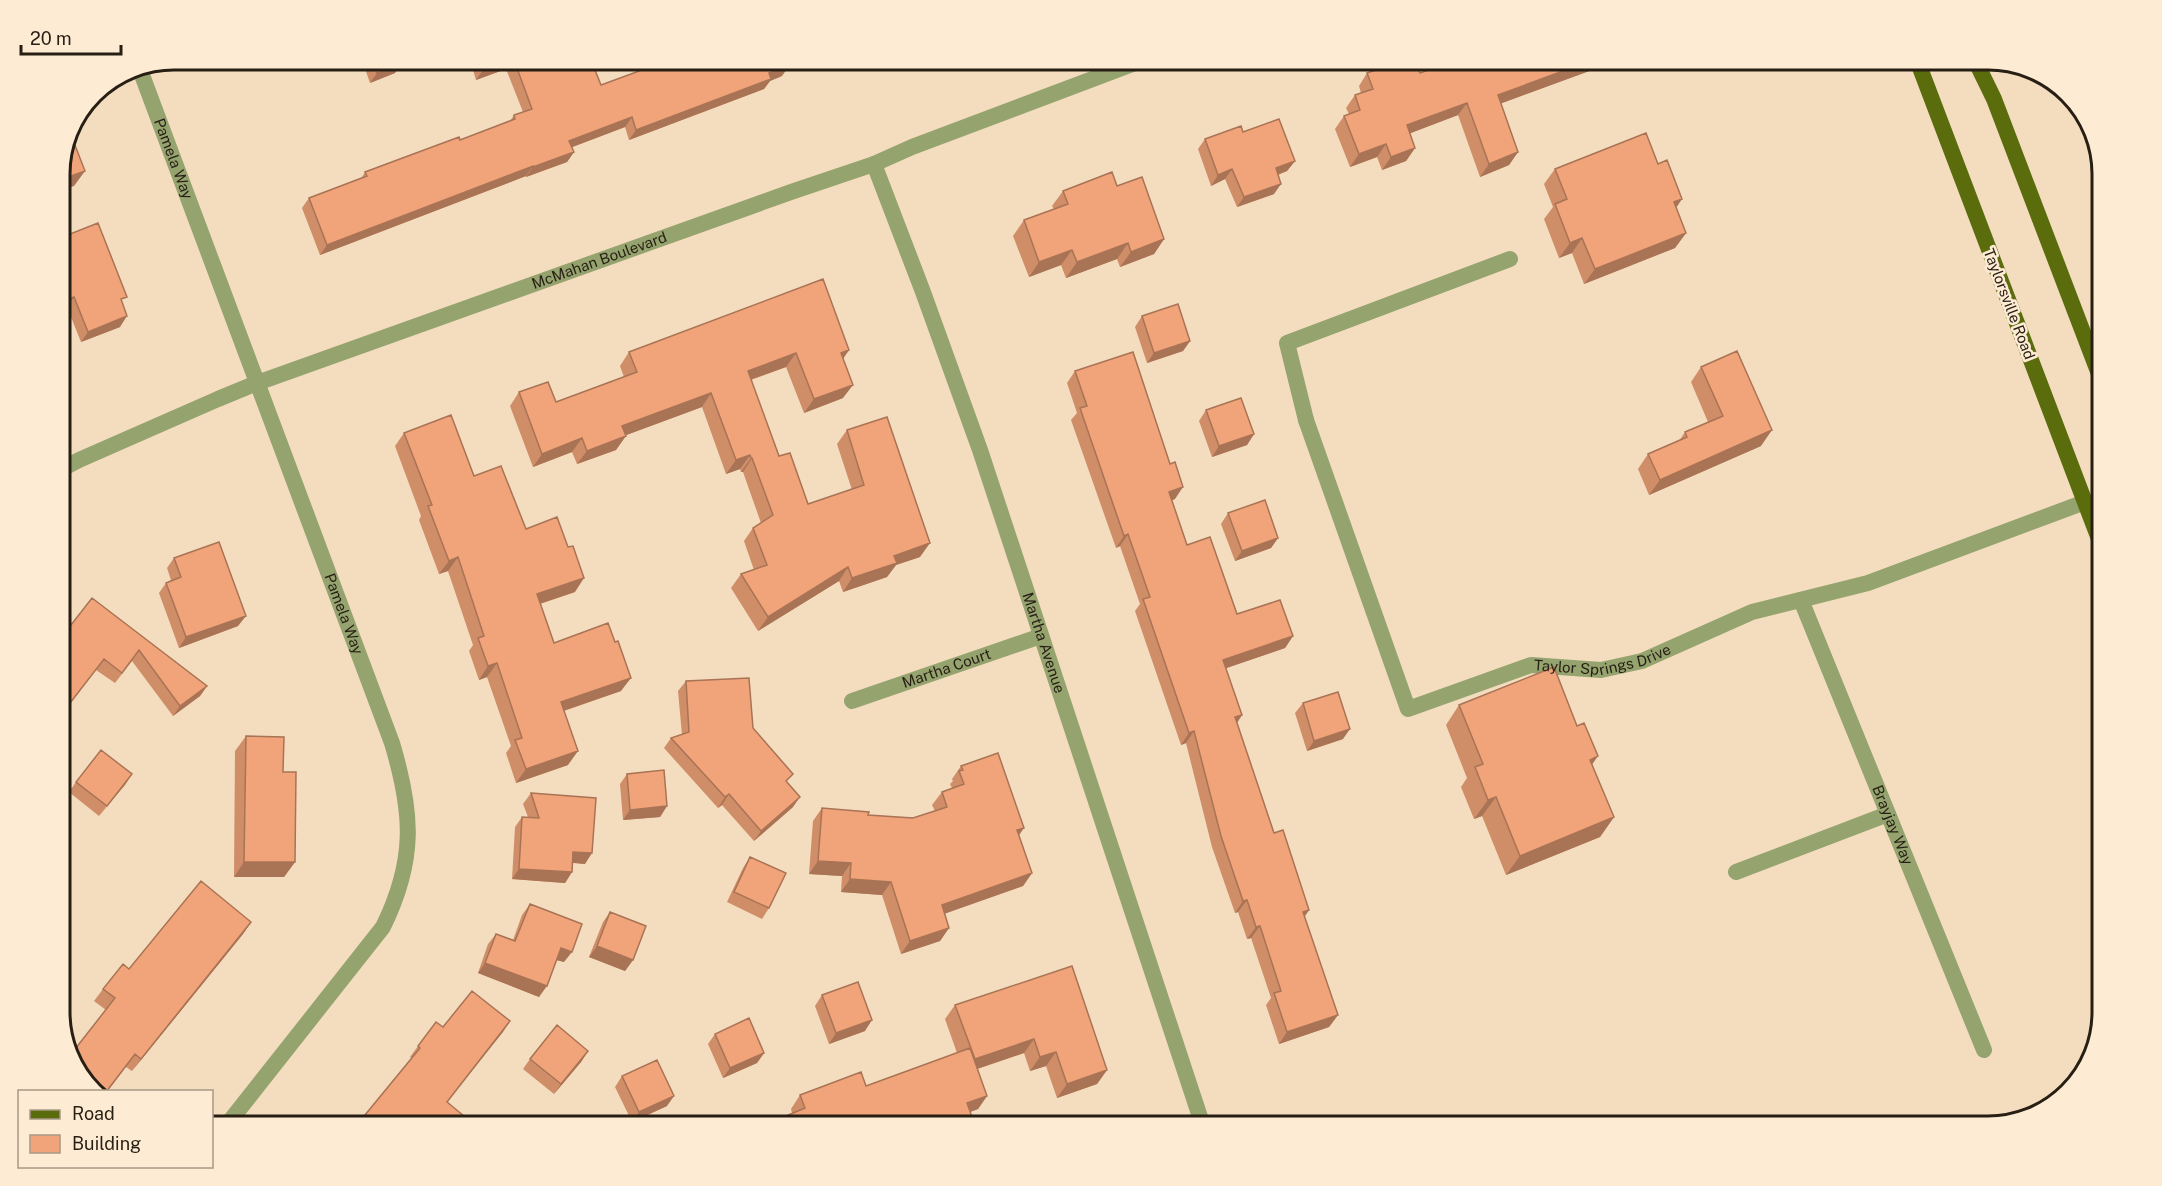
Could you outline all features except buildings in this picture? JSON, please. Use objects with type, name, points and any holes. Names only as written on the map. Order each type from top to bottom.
[{"type":"main road","name":"Taylorsville Road","points":[[1921,70],[2091,519]]},
{"type":"main road","points":[[1981,70],[1994,99],[2091,354]]},
{"type":"street","name":"McMahan Boulevard","points":[[71,464],[257,383],[874,164],[912,147],[1116,70]]},
{"type":"street","name":"Pamela Way","points":[[142,76],[392,743],[405,790],[408,813],[408,847],[404,876],[383,927],[234,1116]]},
{"type":"street","name":"Martha Avenue","points":[[874,164],[980,450],[1200,1116]]},
{"type":"street","name":"Taylor Springs Drive","points":[[1510,259],[1287,343],[1306,420],[1408,709],[1532,665],[1600,670],[1641,662],[1752,612],[1869,583],[2085,502]]},
{"type":"street","name":"Brayjay Way","points":[[1801,600],[1984,1050]]},
{"type":"street","name":"Martha Court","points":[[852,701],[1041,636]]},
{"type":"street","points":[[1736,872],[1888,814]]}]
